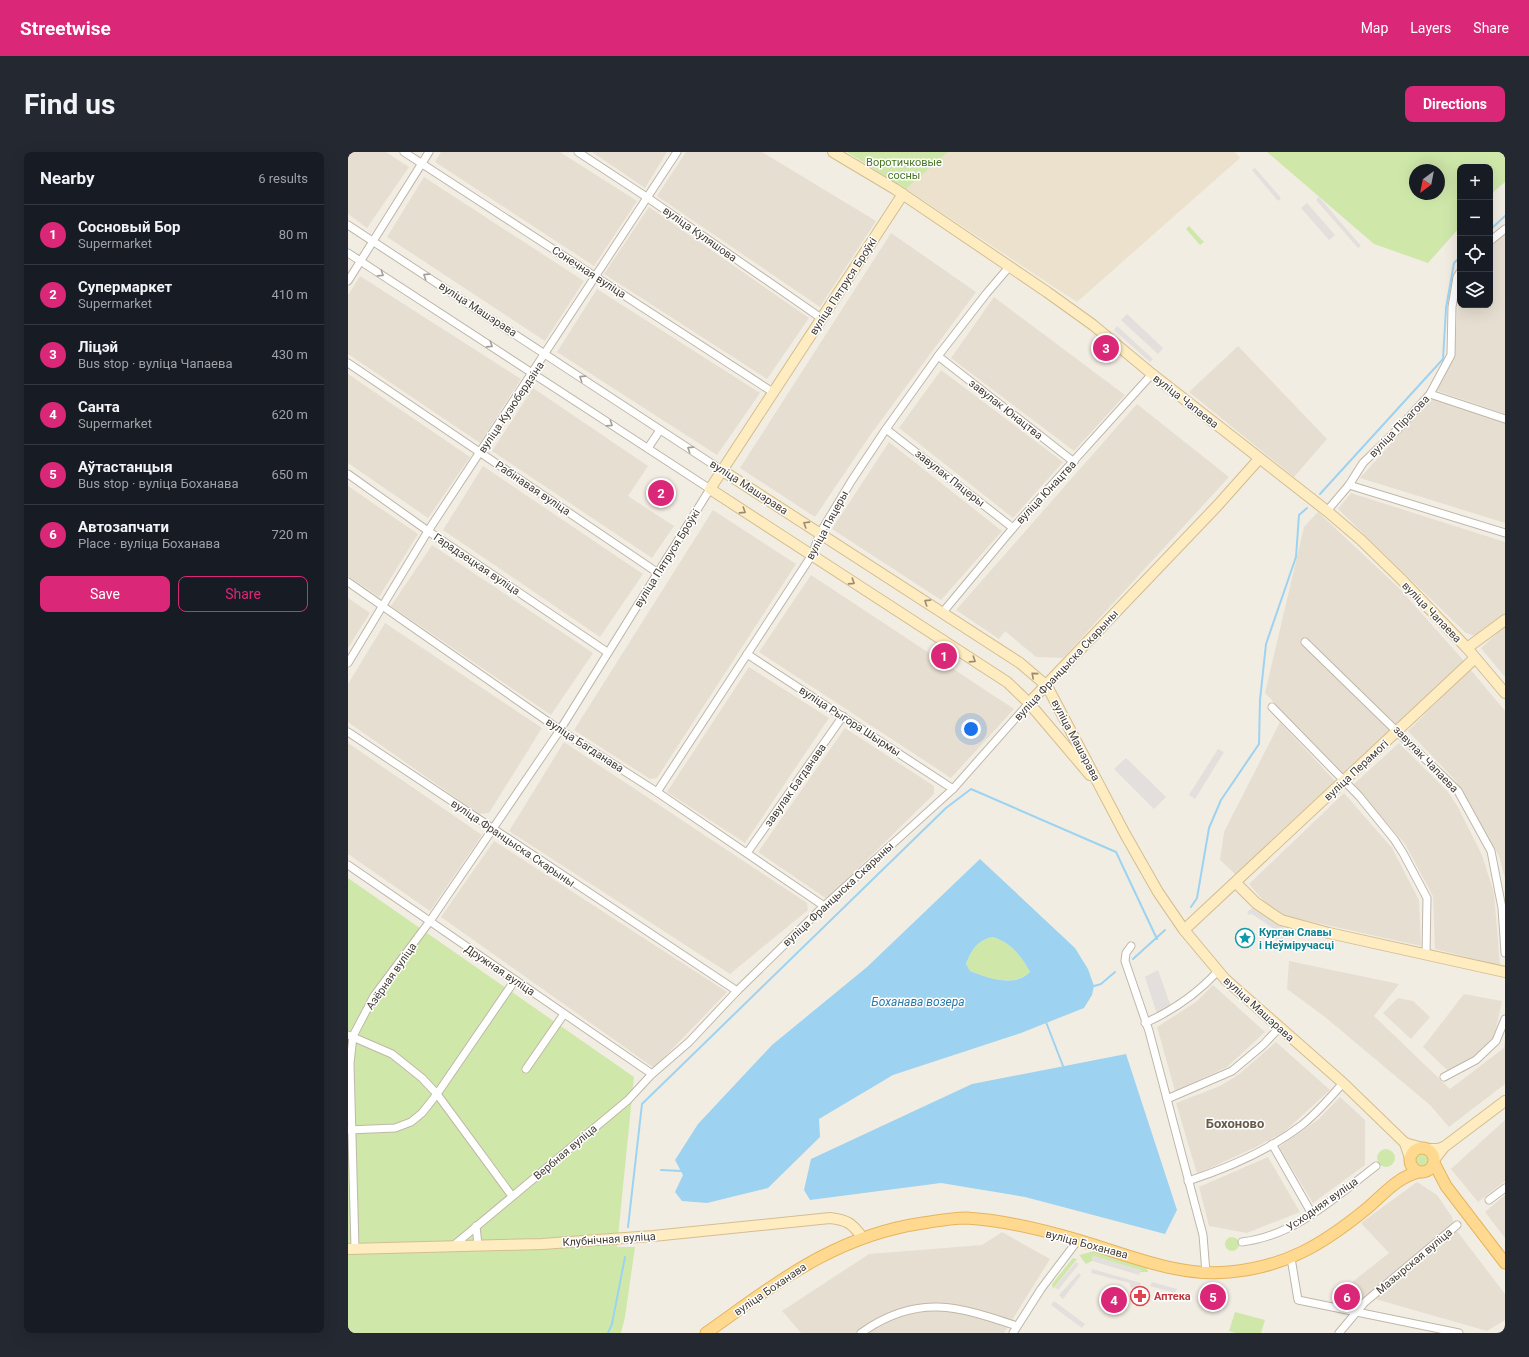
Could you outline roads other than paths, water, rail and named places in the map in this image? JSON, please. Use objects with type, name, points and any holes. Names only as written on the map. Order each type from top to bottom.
[{"type":"main road","points":[[1404,1178],[1413,1151],[1424,1148],[1432,1152],[1434,1161],[1446,1186],[1505,1262]]},
{"type":"main road","points":[[1410,1159],[1413,1168],[1446,1186]]},
{"type":"main road","points":[[1291,1258],[1319,1244],[1404,1178],[1431,1168],[1434,1161]]},
{"type":"main road","name":"вуліца Боханава","points":[[706,1333],[806,1265],[831,1250],[862,1237],[897,1227],[964,1218],[1010,1224],[1078,1240],[1164,1266],[1206,1273],[1247,1270],[1291,1258]]},
{"type":"street","name":"Сонечная вуліца","points":[[404,152],[774,393]]},
{"type":"street","points":[[348,281],[429,152]]},
{"type":"street","name":"вуліца Куляшова","points":[[578,152],[648,198],[821,318]]},
{"type":"street","name":"вуліца Кузюбердзіна","points":[[348,663],[428,531],[546,354],[677,152]]},
{"type":"street","name":"вуліца Чапаева","points":[[833,152],[903,194],[1093,325],[1152,374],[1327,511],[1367,546],[1467,648],[1505,693]]},
{"type":"street","name":"вуліца Пятруся Броўкі","points":[[430,922],[560,730],[607,652],[710,489],[903,194]]},
{"type":"street","name":"вуліца Машэрава","points":[[348,224],[660,430],[1020,663],[1047,686],[1158,892],[1184,930],[1218,971],[1279,1028],[1343,1083],[1405,1142],[1424,1148]]},
{"type":"street","points":[[1493,239],[1505,230]]},
{"type":"street","name":"вуліца Машэрава","points":[[348,253],[1007,682],[1030,703],[1104,792]]},
{"type":"street","name":"вуліца Пяцеры","points":[[657,792],[812,555],[820,533],[852,480],[886,429],[938,356],[1009,267]]},
{"type":"street","name":"вуліца Пірагова","points":[[1327,511],[1349,485],[1363,463],[1398,429],[1430,394],[1451,355],[1452,307],[1457,277]]},
{"type":"street","name":"завулак Юнацтва","points":[[938,356],[1074,462]]},
{"type":"street","name":"Рабінавая вуліца","points":[[348,363],[658,573]]},
{"type":"street","name":"вуліца Юнацтва","points":[[942,612],[1013,528],[1152,374]]},
{"type":"street","points":[[1430,394],[1505,419]]},
{"type":"street","name":"завулак Пяцеры","points":[[886,429],[1013,528]]},
{"type":"street","points":[[648,448],[660,430]]},
{"type":"street","name":"вуліца Францыска Скарыны","points":[[348,732],[736,991],[824,906],[953,789],[1030,703],[1218,505],[1259,459]]},
{"type":"street","name":"Гарадзецкая вуліца","points":[[348,474],[428,531],[607,652]]},
{"type":"street","points":[[1349,485],[1505,533]]},
{"type":"street","name":"вуліца Багданава","points":[[348,582],[560,730],[657,792],[824,906]]},
{"type":"street","points":[[1467,648],[1505,620]]},
{"type":"street","name":"завулак Чапаева","points":[[1305,642],[1398,730],[1458,790],[1491,851],[1502,908],[1505,953]]},
{"type":"street","name":"вуліца Рыгора Шырмы","points":[[747,654],[953,789]]},
{"type":"street","name":"вуліца Перамогі","points":[[1184,930],[1475,658]]},
{"type":"street","points":[[1272,707],[1344,781],[1394,839],[1427,898],[1426,954]]},
{"type":"street","name":"завулак Багданава","points":[[747,853],[843,716]]},
{"type":"street","name":"Дружная вуліца","points":[[348,864],[652,1074]]},
{"type":"street","points":[[1236,883],[1256,903],[1280,920],[1329,933],[1505,972]]},
{"type":"street","name":"Азёрная вуліца","points":[[351,1249],[350,1035],[374,996],[430,922]]},
{"type":"street","points":[[1132,946],[1126,953],[1125,961],[1167,1099],[1203,1235],[1206,1273]]},
{"type":"street","points":[[1145,1023],[1185,1002],[1203,988],[1218,971]]},
{"type":"street","points":[[350,1130],[395,1128],[411,1122],[422,1113],[437,1094],[515,980]]},
{"type":"street","points":[[652,1074],[689,1042],[736,991]]},
{"type":"street","points":[[526,1069],[564,1014]]},
{"type":"street","points":[[1444,1078],[1476,1060],[1496,1041],[1505,1019]]},
{"type":"street","points":[[1167,1099],[1232,1071],[1263,1045],[1279,1028]]},
{"type":"street","points":[[350,1035],[392,1054],[422,1078],[437,1094],[512,1196]]},
{"type":"street","name":"Вербная вуліца","points":[[453,1246],[628,1100],[652,1074]]},
{"type":"street","points":[[1188,1181],[1248,1158],[1272,1144],[1302,1125],[1343,1083]]},
{"type":"street","points":[[1434,1161],[1444,1147],[1505,1101]]},
{"type":"street","name":"вуліца Машэрава","points":[[1405,1142],[1410,1159]]},
{"type":"street","points":[[1272,1144],[1312,1214]]},
{"type":"street","points":[[1424,1148],[1438,1149],[1444,1147]]},
{"type":"street","name":"Усходняя вуліца","points":[[1242,1242],[1254,1241],[1293,1227],[1376,1166]]},
{"type":"street","points":[[1488,1200],[1505,1188]]},
{"type":"street","name":"Клубнічная вуліца","points":[[351,1249],[542,1244],[653,1236],[830,1218],[844,1220],[854,1226],[862,1237]]},
{"type":"street","name":"Мазырская вуліца","points":[[1339,1333],[1365,1302],[1457,1225]]},
{"type":"street","points":[[476,1226],[478,1245]]},
{"type":"street","points":[[862,1333],[876,1323],[891,1316],[908,1310],[935,1306],[956,1307],[975,1312],[1015,1330],[1042,1289],[1078,1240]]},
{"type":"street","points":[[1291,1258],[1298,1300],[1458,1333]]},
{"type":"water","name":"Боханава возера","points":[[980,859],[1075,948],[1088,969],[1094,986],[1092,995],[1084,1008],[1021,1033],[893,1075],[819,1119],[820,1137],[768,1188],[707,1203],[682,1201],[675,1192],[683,1175],[675,1160],[698,1124],[772,1045],[867,967]],"holes":[[[992,937],[998,939],[1014,950],[1023,960],[1030,972],[1024,977],[1009,981],[993,979],[970,971],[966,964],[978,943],[987,938]]]},
{"type":"water","points":[[1126,1054],[1177,1210],[1165,1234],[1025,1197],[941,1183],[810,1200],[804,1190],[811,1159],[972,1084]]},
{"type":"waterway","points":[[1493,227],[1505,216]]},
{"type":"waterway","points":[[1320,494],[1443,359],[1446,308],[1454,263],[1457,260]]},
{"type":"waterway","points":[[1191,907],[1197,898],[1209,828],[1221,800],[1259,744],[1260,700],[1266,644],[1296,557],[1299,515],[1307,508]]},
{"type":"waterway","points":[[628,1227],[642,1104],[946,808],[971,789],[1116,852],[1157,939]]},
{"type":"waterway","points":[[1133,959],[1165,930]]},
{"type":"waterway","points":[[1094,986],[1101,984],[1115,972]]},
{"type":"waterway","points":[[1046,1022],[1063,1066]]},
{"type":"waterway","points":[[661,1170],[682,1171]]},
{"type":"waterway","points":[[608,1333],[612,1324],[625,1257]]},
{"type":"place","name":"Ліцэй","points":[[1106,348]]},
{"type":"place","name":"Супермаркет","points":[[661,493]]},
{"type":"place","name":"Сосновый Бор","points":[[944,656]]},
{"type":"place","name":"Курган Славы і Неўміручасці","points":[[1245,938]]},
{"type":"place","name":"Аптека","points":[[1140,1296]]},
{"type":"place","name":"Аўтастанцыя","points":[[1213,1297]]},
{"type":"place","name":"Автозапчати","points":[[1347,1297]]},
{"type":"place","name":"Санта","points":[[1114,1300]]},
{"type":"district","name":"Бохоново","points":[[1235,1123]]},
{"type":"park label","name":"Воротичковые сосны","points":[[904,168]]}]
